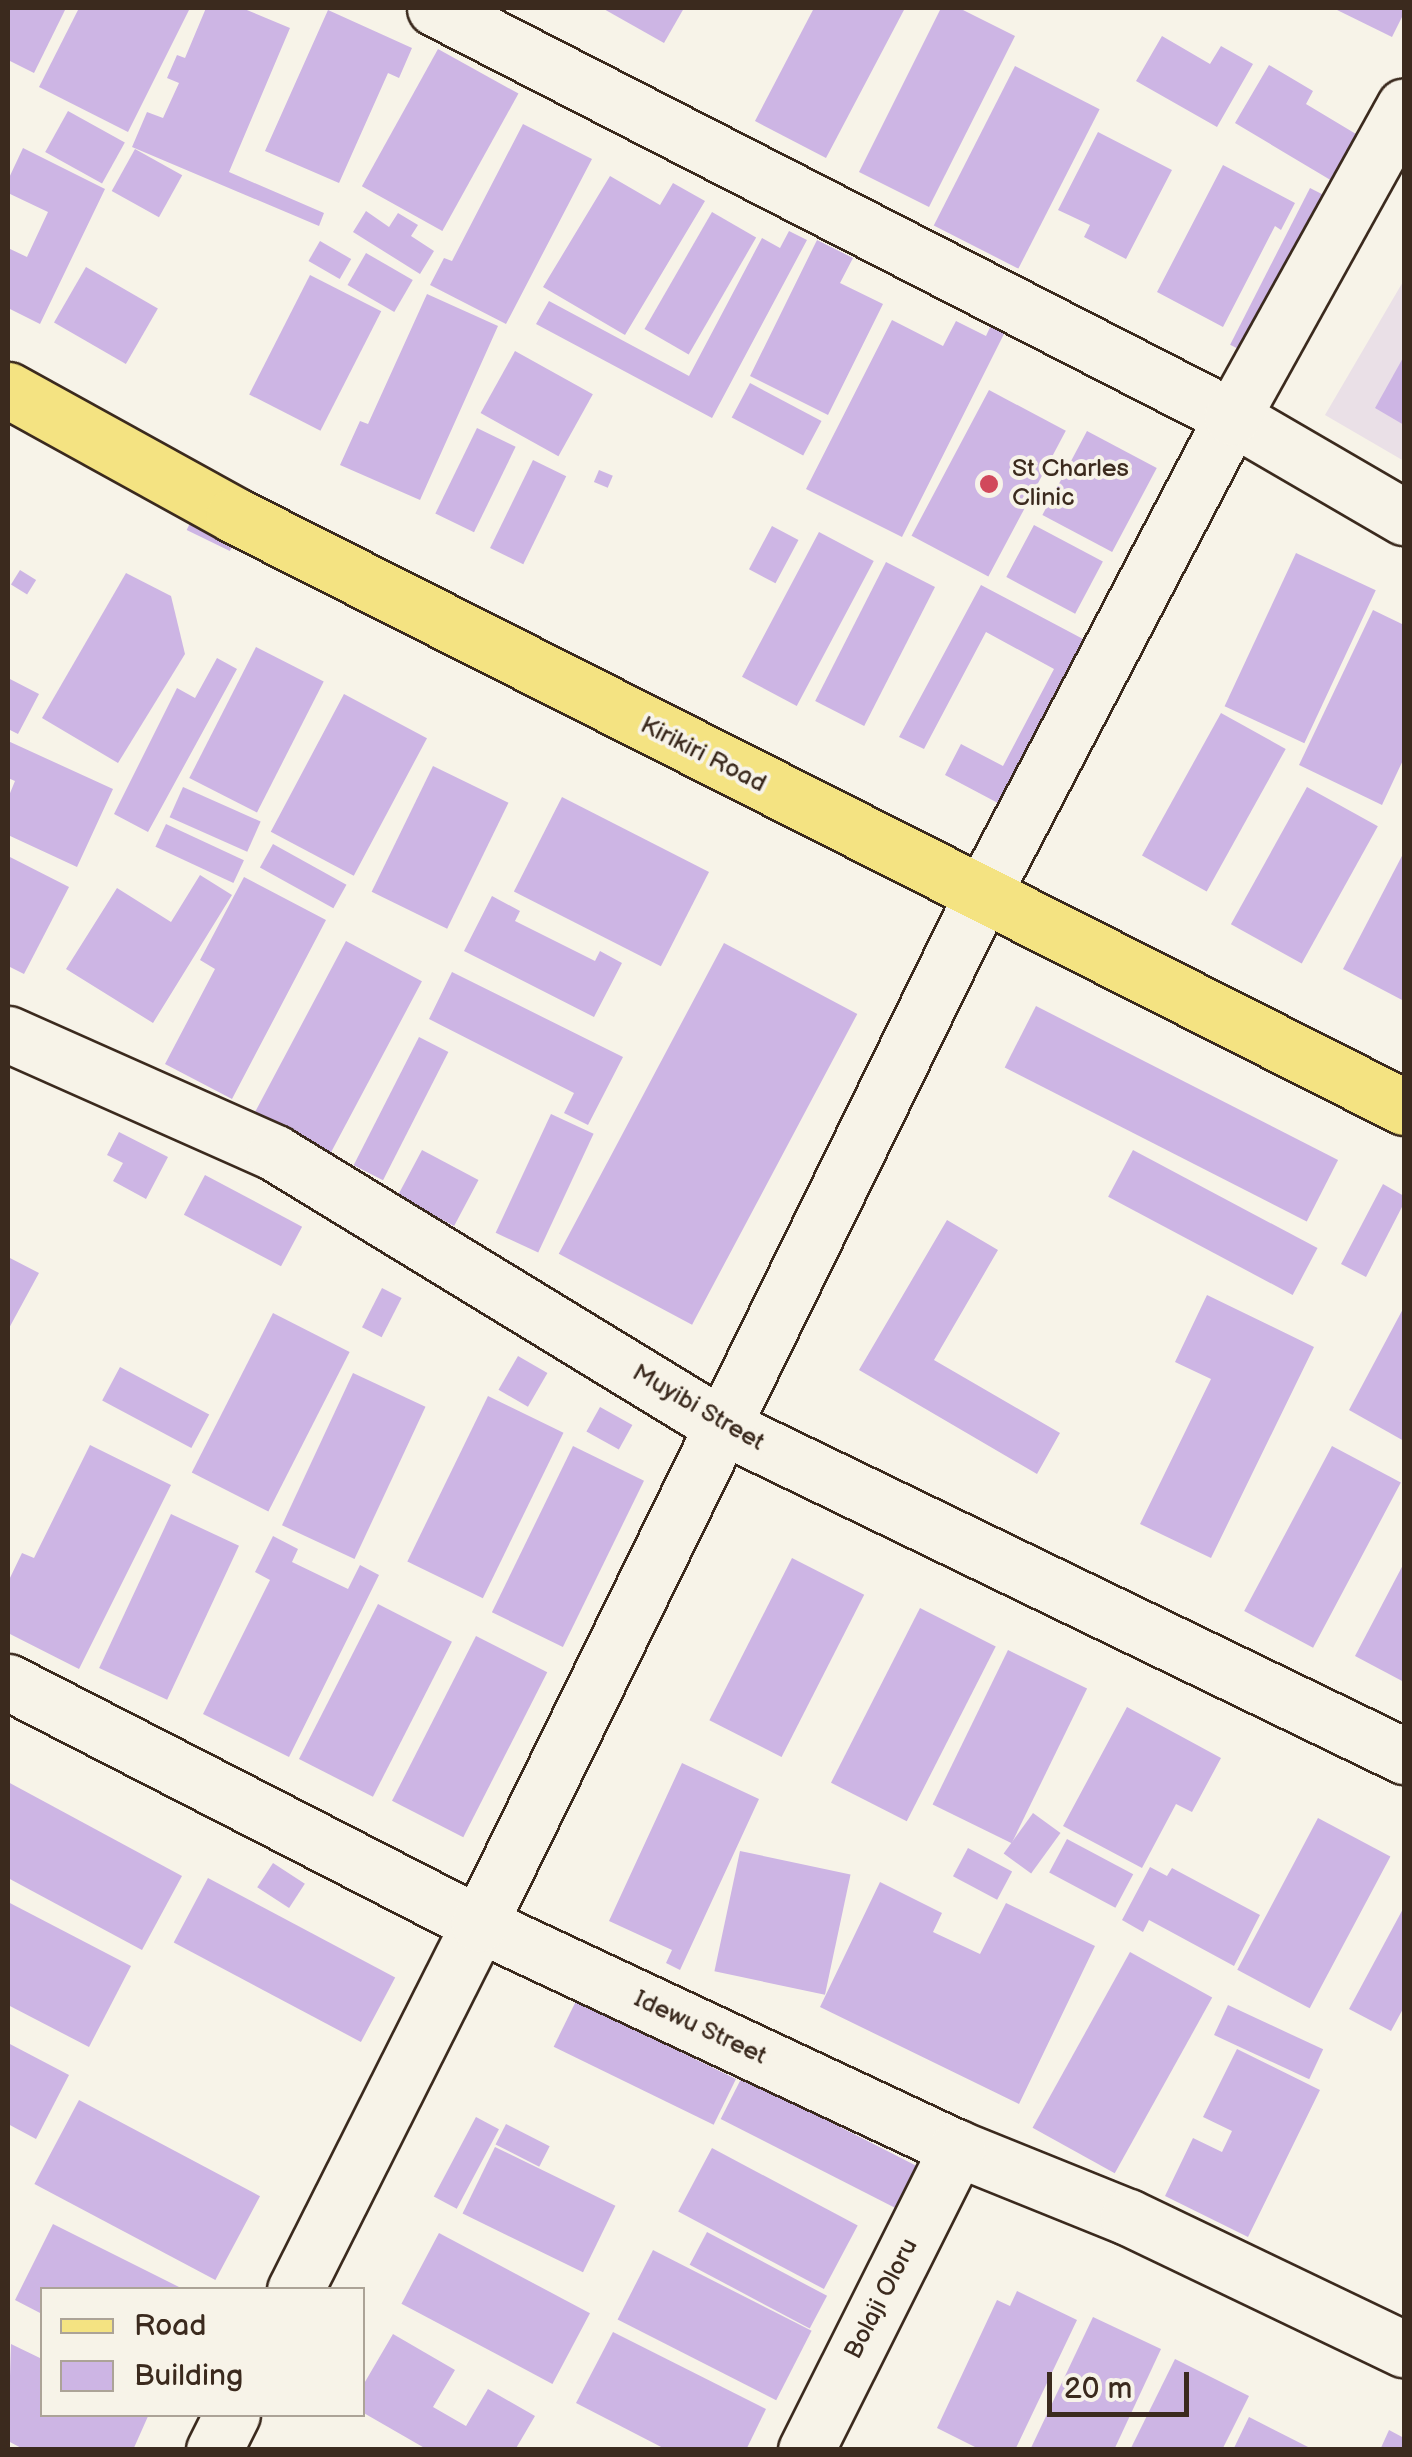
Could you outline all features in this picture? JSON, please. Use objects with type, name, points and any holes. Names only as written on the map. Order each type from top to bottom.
[{"type":"main road","name":"Kirikiri Road","points":[[8,390],[234,515],[981,897],[1404,1107]]},
{"type":"street","points":[[434,8],[1232,418],[1404,517]]},
{"type":"street","points":[[297,2287],[479,1924],[981,897],[1232,418],[1404,107]]},
{"type":"street","name":"Muyibi Street","points":[[8,1034],[275,1153],[722,1426],[1404,1756]]},
{"type":"street","name":"Idewu Street","points":[[8,1682],[479,1924],[957,2148],[1128,2218],[1404,2349]]},
{"type":"street","name":"Bolaji Oloru","points":[[806,2450],[957,2148]]},
{"type":"street","points":[[214,2450],[230,2417]]},
{"type":"shaded area","points":[[1404,280],[1404,461],[1325,415]]},
{"type":"building","points":[[8,8],[66,8],[34,73],[8,60]]},
{"type":"building","points":[[79,8],[190,8],[128,132],[39,87]]},
{"type":"building","points":[[206,8],[242,8],[290,28],[229,172],[324,213],[319,226],[132,147],[147,112],[163,118],[179,83],[167,78],[177,55],[185,58]]},
{"type":"building","points":[[602,8],[684,8],[664,43]]},
{"type":"building","points":[[814,8],[905,8],[826,158],[755,121]]},
{"type":"building","points":[[941,8],[959,8],[1015,36],[929,207],[859,172]]},
{"type":"building","points":[[1333,8],[1404,8],[1404,13],[1392,37]]},
{"type":"building","points":[[328,10],[412,48],[399,78],[388,73],[339,183],[265,151]]},
{"type":"building","points":[[1162,36],[1210,64],[1221,46],[1253,64],[1217,127],[1136,81]]},
{"type":"building","points":[[438,49],[518,94],[442,231],[362,186]]},
{"type":"building","points":[[1269,65],[1313,91],[1306,104],[1381,149],[1354,194],[1235,123]]},
{"type":"building","points":[[1015,66],[1100,109],[1018,269],[934,225]]},
{"type":"building","points":[[68,111],[125,143],[102,184],[45,152]]},
{"type":"building","points":[[523,124],[592,159],[506,324],[430,285],[444,258],[452,261]]},
{"type":"building","points":[[1098,132],[1172,170],[1126,259],[1084,237],[1090,225],[1058,210]]},
{"type":"building","points":[[23,148],[105,189],[40,324],[8,308],[8,248],[27,257],[48,212],[8,193],[8,180]]},
{"type":"building","points":[[135,149],[182,175],[159,217],[112,191]]},
{"type":"building","points":[[1223,165],[1295,203],[1281,230],[1275,226],[1223,327],[1157,292]]},
{"type":"building","points":[[610,176],[660,205],[673,183],[705,201],[625,335],[543,287]]},
{"type":"building","points":[[1310,188],[1341,204],[1261,361],[1230,345]]},
{"type":"building","points":[[366,211],[389,227],[398,213],[418,225],[411,236],[434,251],[420,274],[353,232]]},
{"type":"building","points":[[712,212],[756,238],[689,354],[644,329]]},
{"type":"building","points":[[789,231],[807,240],[712,418],[536,324],[549,301],[689,376],[762,238],[780,248]]},
{"type":"building","points":[[817,240],[853,258],[840,283],[883,304],[828,415],[750,376]]},
{"type":"building","points":[[320,241],[351,259],[340,279],[308,261]]},
{"type":"building","points":[[366,253],[413,280],[394,312],[348,285]]},
{"type":"building","points":[[86,267],[158,308],[126,364],[54,322]]},
{"type":"building","points":[[310,275],[381,311],[320,431],[249,394]]},
{"type":"building","points":[[427,294],[498,326],[420,500],[340,465],[360,421],[368,424]]},
{"type":"building","points":[[892,320],[943,346],[956,321],[986,336],[993,321],[1007,328],[902,537],[806,489]]},
{"type":"building","points":[[515,351],[593,394],[558,456],[481,413]]},
{"type":"building","points":[[1404,356],[1404,425],[1375,408]]},
{"type":"building","points":[[750,383],[822,421],[803,455],[732,417]]},
{"type":"building","name":"St Charles Clinic","points":[[989,390],[1066,431],[988,577],[912,536]]},
{"type":"building","points":[[477,428],[516,447],[474,532],[435,513]]},
{"type":"building","points":[[1087,431],[1157,468],[1112,552],[1042,515]]},
{"type":"building","points":[[533,460],[566,476],[523,564],[490,548]]},
{"type":"building","points":[[599,470],[613,476],[608,488],[594,482]]},
{"type":"building","points":[[195,513],[238,534],[230,551],[187,530]]},
{"type":"building","points":[[1034,525],[1103,562],[1075,614],[1006,577]]},
{"type":"building","points":[[772,526],[798,540],[775,583],[749,569]]},
{"type":"building","points":[[819,532],[874,561],[797,706],[742,677]]},
{"type":"building","points":[[1296,553],[1376,590],[1304,743],[1225,706]]},
{"type":"building","points":[[886,562],[935,587],[864,726],[815,701]]},
{"type":"building","points":[[20,570],[36,580],[27,594],[11,584]]},
{"type":"building","points":[[126,573],[171,596],[185,654],[118,763],[42,718]]},
{"type":"building","points":[[981,585],[1100,648],[1013,811],[945,775],[961,744],[1003,766],[1054,669],[986,632],[924,749],[899,737]]},
{"type":"building","points":[[1373,610],[1404,625],[1404,758],[1382,805],[1299,765]]},
{"type":"building","points":[[256,647],[324,682],[257,812],[189,778]]},
{"type":"building","points":[[217,658],[237,669],[148,832],[114,814],[177,688],[195,698]]},
{"type":"building","points":[[8,678],[39,694],[18,734],[8,729]]},
{"type":"building","points":[[344,694],[427,738],[354,876],[271,832]]},
{"type":"building","points":[[1221,713],[1286,749],[1207,891],[1142,856]]},
{"type":"building","points":[[8,741],[113,789],[77,867],[8,835],[8,798],[15,781],[8,778]]},
{"type":"building","points":[[433,766],[508,803],[447,929],[372,892]]},
{"type":"building","points":[[183,787],[261,822],[247,852],[170,817]]},
{"type":"building","points":[[1307,787],[1378,826],[1302,964],[1231,924]]},
{"type":"building","points":[[562,797],[709,872],[661,966],[514,891]]},
{"type":"building","points":[[166,824],[244,860],[233,883],[155,847]]},
{"type":"building","points":[[273,844],[346,885],[333,908],[260,868]]},
{"type":"building","points":[[1404,852],[1404,1001],[1343,969]]},
{"type":"building","points":[[8,856],[69,887],[24,974],[8,966]]},
{"type":"building","points":[[200,875],[232,895],[153,1023],[66,969],[117,888],[171,922]]},
{"type":"building","points":[[244,877],[326,920],[232,1099],[165,1064],[215,969],[200,960]]},
{"type":"building","points":[[492,896],[520,911],[515,921],[595,961],[600,951],[622,963],[594,1017],[464,951]]},
{"type":"building","points":[[346,941],[422,981],[329,1157],[253,1117]]},
{"type":"building","points":[[724,943],[857,1014],[692,1325],[559,1254]]},
{"type":"building","points":[[452,972],[623,1057],[588,1125],[564,1113],[574,1093],[429,1019]]},
{"type":"building","points":[[1036,1006],[1338,1160],[1307,1221],[1005,1067]]},
{"type":"building","points":[[419,1037],[448,1052],[383,1180],[354,1165]]},
{"type":"building","points":[[551,1114],[594,1134],[538,1253],[496,1233]]},
{"type":"building","points":[[119,1132],[168,1157],[146,1199],[113,1181],[123,1163],[107,1155]]},
{"type":"building","points":[[422,1150],[479,1180],[454,1226],[398,1196]]},
{"type":"building","points":[[1133,1150],[1318,1248],[1293,1295],[1108,1197]]},
{"type":"building","points":[[205,1175],[302,1227],[281,1266],[184,1215]]},
{"type":"building","points":[[1383,1184],[1404,1196],[1404,1203],[1366,1277],[1341,1264]]},
{"type":"building","points":[[947,1220],[998,1250],[934,1360],[1060,1433],[1037,1474],[859,1370]]},
{"type":"building","points":[[8,1257],[39,1273],[8,1330]]},
{"type":"building","points":[[382,1288],[402,1298],[382,1337],[362,1327]]},
{"type":"building","points":[[1207,1295],[1314,1347],[1211,1558],[1140,1524],[1211,1379],[1175,1362]]},
{"type":"building","points":[[1404,1307],[1404,1441],[1349,1410]]},
{"type":"building","points":[[273,1313],[350,1352],[268,1512],[192,1472]]},
{"type":"building","points":[[518,1356],[547,1373],[528,1407],[498,1390]]},
{"type":"building","points":[[120,1367],[209,1414],[191,1448],[102,1401]]},
{"type":"building","points":[[353,1373],[426,1407],[355,1559],[282,1525]]},
{"type":"building","points":[[488,1396],[563,1433],[483,1598],[407,1561]]},
{"type":"building","points":[[600,1407],[632,1425],[619,1449],[586,1431]]},
{"type":"building","points":[[90,1445],[171,1485],[79,1669],[8,1633],[8,1582],[22,1553],[34,1558]]},
{"type":"building","points":[[573,1446],[644,1481],[563,1647],[492,1612]]},
{"type":"building","points":[[1332,1446],[1401,1483],[1313,1648],[1244,1611]]},
{"type":"building","points":[[171,1514],[239,1546],[167,1700],[99,1668]]},
{"type":"building","points":[[273,1536],[298,1549],[292,1562],[348,1589],[360,1565],[379,1575],[289,1757],[203,1714],[270,1580],[255,1572]]},
{"type":"building","points":[[792,1558],[864,1595],[782,1757],[709,1720]]},
{"type":"building","points":[[1404,1563],[1404,1682],[1355,1656]]},
{"type":"building","points":[[378,1604],[452,1642],[373,1797],[299,1759]]},
{"type":"building","points":[[920,1608],[996,1647],[907,1821],[831,1783]]},
{"type":"building","points":[[476,1636],[547,1672],[463,1837],[392,1801]]},
{"type":"building","points":[[1008,1650],[1087,1689],[1012,1843],[933,1805]]},
{"type":"building","points":[[1127,1707],[1221,1758],[1192,1812],[1176,1804],[1142,1868],[1063,1826]]},
{"type":"building","points":[[682,1763],[759,1799],[680,1970],[666,1963],[672,1950],[609,1921]]},
{"type":"building","points":[[8,1782],[182,1876],[142,1950],[8,1878]]},
{"type":"building","points":[[1033,1813],[1061,1833],[1031,1873],[1004,1853]]},
{"type":"building","points":[[1318,1818],[1390,1856],[1310,2008],[1237,1970]]},
{"type":"building","points":[[1067,1839],[1133,1874],[1115,1908],[1049,1873]]},
{"type":"building","points":[[968,1848],[1012,1871],[997,1900],[953,1876]]},
{"type":"building","points":[[740,1851],[851,1874],[825,1995],[714,1971]]},
{"type":"building","points":[[273,1863],[305,1884],[289,1908],[257,1887]]},
{"type":"building","points":[[1150,1867],[1167,1876],[1172,1868],[1260,1915],[1234,1966],[1149,1920],[1143,1932],[1122,1920]]},
{"type":"building","points":[[208,1878],[395,1978],[361,2042],[174,1942]]},
{"type":"building","points":[[880,1882],[942,1913],[933,1932],[980,1954],[1006,1903],[1095,1946],[1019,2104],[820,2007]]},
{"type":"building","points":[[8,1902],[131,1966],[89,2047],[8,2005]]},
{"type":"building","points":[[1404,1907],[1404,2007],[1391,2031],[1349,2009]]},
{"type":"building","points":[[1130,1952],[1212,1998],[1115,2173],[1033,2128]]},
{"type":"building","points":[[576,2001],[736,2079],[714,2125],[554,2047]]},
{"type":"building","points":[[1228,2005],[1323,2049],[1309,2079],[1214,2035]]},
{"type":"building","points":[[8,2043],[69,2075],[36,2139],[8,2124]]},
{"type":"building","points":[[1237,2049],[1320,2090],[1248,2237],[1165,2196],[1193,2138],[1222,2152],[1232,2131],[1203,2117]]},
{"type":"building","points":[[742,2077],[935,2176],[914,2217],[721,2119]]},
{"type":"building","points":[[79,2100],[260,2196],[215,2280],[34,2184]]},
{"type":"building","points":[[476,2117],[499,2129],[457,2209],[434,2196]]},
{"type":"building","points":[[506,2124],[550,2146],[539,2167],[496,2144]]},
{"type":"building","points":[[495,2147],[615,2206],[583,2272],[463,2214]]},
{"type":"building","points":[[712,2148],[858,2225],[824,2289],[678,2212]]},
{"type":"building","points":[[53,2224],[179,2287],[40,2287],[40,2313],[15,2300]]},
{"type":"building","points":[[707,2232],[827,2296],[810,2329],[690,2265]]},
{"type":"building","points":[[439,2233],[590,2313],[552,2384],[401,2304]]},
{"type":"building","points":[[653,2250],[812,2331],[776,2400],[618,2319]]},
{"type":"building","points":[[1017,2291],[1077,2320],[1015,2450],[981,2450],[937,2428],[997,2300],[1010,2306]]},
{"type":"building","points":[[1093,2317],[1161,2349],[1114,2450],[1030,2450]]},
{"type":"building","points":[[613,2332],[766,2409],[746,2450],[667,2450],[576,2403]]},
{"type":"building","points":[[393,2334],[455,2370],[433,2407],[466,2426],[488,2389],[535,2416],[515,2450],[428,2450],[365,2414],[365,2382]]},
{"type":"building","points":[[11,2344],[40,2358],[40,2417],[148,2417],[133,2450],[25,2450],[8,2441]]},
{"type":"building","points":[[1175,2359],[1249,2396],[1222,2450],[1130,2450]]},
{"type":"building","points":[[1249,2417],[1314,2450],[1233,2450]]},
{"type":"building","points":[[1389,2430],[1404,2438],[1404,2450],[1380,2450]]},
{"type":"place","name":"St Charles Clinic","points":[[989,484]]}]
